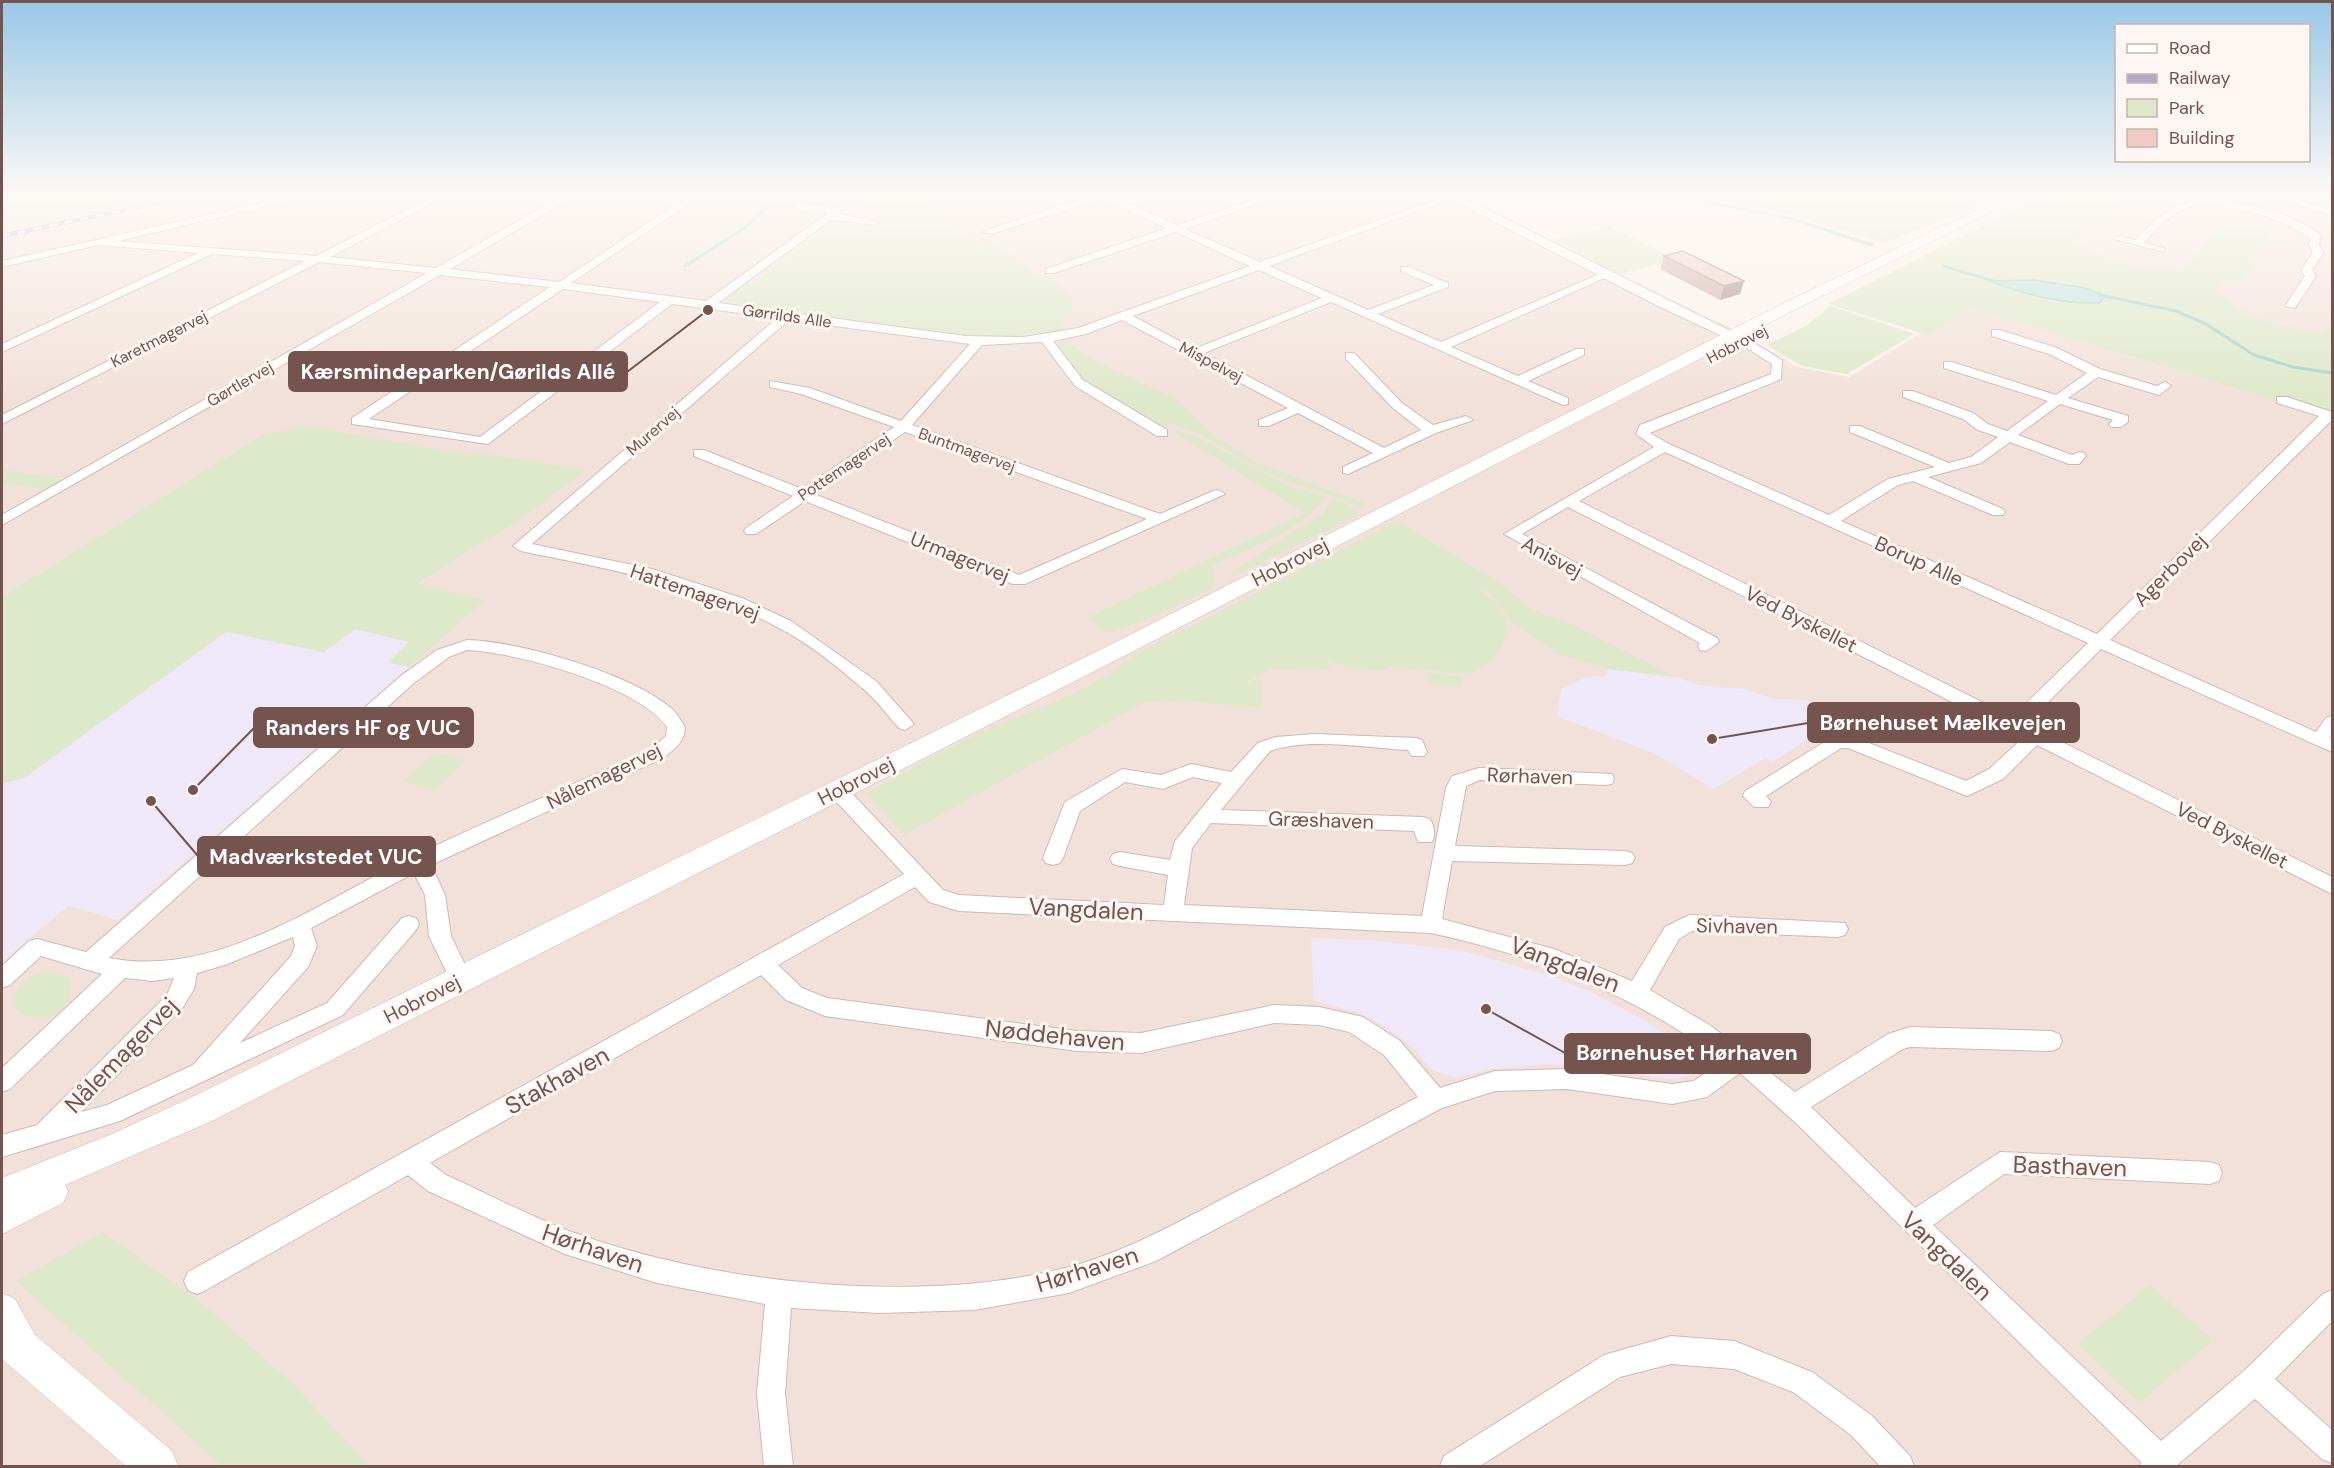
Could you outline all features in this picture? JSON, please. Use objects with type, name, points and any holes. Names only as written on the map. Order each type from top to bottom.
[{"type":"main road","name":"Hobrovej","points":[[2,1194],[124,1145],[200,1110],[838,791],[1586,412],[1735,340],[1883,263]]},
{"type":"main road","name":"Hobrovej","points":[[2,1217],[70,1179],[124,1145]]},
{"type":"main road","points":[[2,1312],[11,1343],[158,1467]]},
{"type":"street","points":[[2,348],[186,263]]},
{"type":"street","name":"Karetmagervej","points":[[2,420],[310,263]]},
{"type":"street","name":"Gørrilds Alle","points":[[352,263],[562,286],[979,341],[1046,339],[1082,331],[1269,263]]},
{"type":"street","name":"Gørtlervej","points":[[2,521],[451,263]]},
{"type":"street","points":[[597,263],[357,421],[483,441],[670,300]]},
{"type":"street","points":[[708,305],[766,263]]},
{"type":"street","points":[[1050,271],[1075,263]]},
{"type":"street","points":[[1252,263],[1563,401]]},
{"type":"street","points":[[1581,263],[1735,340]]},
{"type":"street","points":[[2291,306],[2310,276],[2306,270],[2311,263]]},
{"type":"street","points":[[1368,314],[1444,285],[1405,269]]},
{"type":"street","points":[[1441,347],[1606,275]]},
{"type":"street","points":[[1194,353],[1331,297]]},
{"type":"street","name":"Murervej","points":[[521,546],[786,316]]},
{"type":"street","name":"Mispelvej","points":[[1123,316],[1384,453]]},
{"type":"street","points":[[1996,333],[2053,351],[2096,372],[2159,391],[2165,386]]},
{"type":"street","points":[[1046,339],[1079,383],[1162,433]]},
{"type":"street","name":"Borup Alle","points":[[1735,340],[1768,362],[1777,371],[1777,376],[1646,428],[1643,434],[1664,447],[2326,743]]},
{"type":"street","name":"Pottemagervej","points":[[751,531],[903,427],[979,341]]},
{"type":"street","points":[[1518,381],[1580,352]]},
{"type":"street","points":[[1350,356],[1390,400],[1410,418],[1431,430]]},
{"type":"street","points":[[1948,365],[2006,386],[2061,399],[2122,419],[2116,424]]},
{"type":"street","points":[[1830,521],[1875,491],[1893,482],[1976,460],[2010,438],[2096,372]]},
{"type":"street","name":"Buntmagervej","points":[[774,384],[805,391],[1160,519]]},
{"type":"street","points":[[1908,394],[1968,416],[1983,427],[2010,438],[2074,461],[2079,456]]},
{"type":"street","points":[[2282,400],[2330,415]]},
{"type":"street","points":[[1264,423],[1298,408]]},
{"type":"street","name":"Agerbovej","points":[[2014,726],[2330,415]]},
{"type":"street","points":[[1348,470],[1431,430],[1466,420]]},
{"type":"street","points":[[1855,429],[1933,460],[1949,469]]},
{"type":"street","name":"Anisvej","points":[[1664,447],[1511,534],[1711,642],[1706,646]]},
{"type":"street","name":"Urmagervej","points":[[699,453],[1019,581],[1218,494]]},
{"type":"street","points":[[1913,476],[1998,512]]},
{"type":"street","name":"Ved Byskellet","points":[[1568,501],[2332,886]]},
{"type":"street","name":"Hattemagervej","points":[[521,546],[647,572],[736,601],[785,624],[829,655],[870,685],[905,724]]},
{"type":"street","name":"Nålemagervej","points":[[2,979],[37,948],[121,969],[153,972],[187,967],[226,955],[299,924],[419,862],[655,755],[673,740],[677,730],[674,721],[666,711],[622,687],[565,665],[485,645],[456,648],[442,653],[408,679],[92,961]]},
{"type":"street","points":[[2326,743],[2332,722]]},
{"type":"street","points":[[1761,802],[1752,795],[1837,742],[1850,742],[1967,789],[1996,774],[2035,736]]},
{"type":"street","points":[[1173,913],[1182,846],[1234,779],[1269,744],[1294,741],[1416,744],[1418,752]]},
{"type":"street","points":[[1053,858],[1072,807],[1122,775],[1163,782],[1191,770],[1234,779]]},
{"type":"street","name":"Rørhaven","points":[[1431,925],[1455,788],[1467,776],[1479,774],[1605,778]]},
{"type":"street","name":"Vangdalen","points":[[838,791],[936,896],[958,903],[1387,921],[1431,925],[1487,935],[1533,948],[1590,970],[1637,993],[1679,1017],[1740,1060],[1793,1106],[2157,1464]]},
{"type":"street","name":"Græshaven","points":[[1206,816],[1423,824],[1425,837]]},
{"type":"street","points":[[1443,853],[1625,858]]},
{"type":"street","points":[[1120,859],[1179,869]]},
{"type":"street","points":[[419,862],[435,895],[440,936],[461,979]]},
{"type":"street","name":"Stakhaven","points":[[197,1281],[916,877]]},
{"type":"street","name":"Sivhaven","points":[[1637,993],[1672,933],[1689,923],[1838,929]]},
{"type":"street","name":"Nålemagervej","points":[[195,1076],[300,961],[306,946],[299,924]]},
{"type":"street","name":"Nålemagervej","points":[[2,1146],[112,1114],[335,1009],[409,924]]},
{"type":"street","name":"Nøddehaven","points":[[763,963],[794,994],[825,1007],[1077,1041],[1142,1043],[1274,1014],[1319,1016],[1355,1024],[1392,1048],[1435,1100]]},
{"type":"street","name":"Nålemagervej","points":[[42,1136],[175,1001],[183,989],[187,967]]},
{"type":"street","points":[[2,1082],[121,969]]},
{"type":"street","points":[[1793,1106],[1896,1041],[1910,1037],[2051,1041]]},
{"type":"street","name":"Hørhaven","points":[[410,1162],[437,1183],[565,1242],[657,1270],[778,1294],[880,1300],[974,1297],[1069,1280],[1147,1252],[1435,1100],[1495,1082],[1568,1079],[1672,1094],[1699,1090],[1740,1060]]},
{"type":"street","name":"Basthaven","points":[[1914,1224],[2000,1163],[2210,1173]]},
{"type":"street","points":[[778,1294],[771,1394],[779,1467]]},
{"type":"street","points":[[2157,1464],[2255,1380],[2332,1303]]},
{"type":"street","points":[[1454,1467],[1614,1365],[1671,1350],[1734,1355],[1802,1382],[1861,1425],[1900,1467]]},
{"type":"street","points":[[2255,1380],[2332,1449]]},
{"type":"shaded area","points":[[2,263],[1594,263],[1707,319],[1729,326],[1797,367],[1849,377],[1966,306],[2014,263],[2332,263],[2332,1466],[2,1466]]},
{"type":"shaded area","points":[[260,436],[479,544],[418,585],[486,600],[118,920],[68,906],[2,962],[2,597]]},
{"type":"shaded area","points":[[1608,669],[1676,677],[1699,685],[1744,689],[1776,699],[1805,700],[1825,706],[1843,717],[1772,762],[1765,758],[1714,789],[1653,753],[1557,716],[1561,689],[1584,678],[1605,676]]},
{"type":"shaded area","points":[[1311,938],[1380,941],[1464,951],[1544,974],[1589,991],[1639,1017],[1695,1054],[1698,1070],[1686,1077],[1671,1079],[1551,1064],[1490,1069],[1456,1078],[1432,1070],[1412,1047],[1385,1026],[1360,1013],[1314,1001]]},
{"type":"green space","points":[[781,263],[1022,263],[1039,276],[1050,277],[1071,297],[1072,314],[1064,321],[1062,330],[1054,333],[998,337],[966,335],[727,303],[723,300],[744,285],[756,281]]},
{"type":"green space","points":[[1597,263],[1667,263],[1619,274]]},
{"type":"green space","points":[[1911,263],[2124,263],[2149,269],[2153,265],[2181,272],[2189,263],[2257,263],[2239,282],[2221,282],[2218,289],[2227,300],[2239,308],[2266,321],[2323,335],[2332,323],[2332,413],[2284,398],[2282,395],[2276,400],[1971,308],[1928,335],[1829,304]]},
{"type":"green space","points":[[1830,306],[1914,334],[1847,374],[1802,366],[1766,345],[1806,326]]},
{"type":"green space","points":[[1066,341],[1094,360],[1178,400],[1213,436],[1260,464],[1364,503],[1364,508],[1264,472],[1199,434],[1174,424],[1159,425],[1084,380],[1057,346],[1059,342]]},
{"type":"green space","points":[[308,426],[470,455],[476,452],[586,470],[516,523],[418,584],[486,600],[409,667],[387,663],[409,642],[355,629],[324,652],[226,632],[24,778],[2,784],[2,597],[260,436]]},
{"type":"green space","points":[[1176,431],[1212,445],[1285,484],[1326,497],[1315,510],[1288,530],[1212,565],[1214,587],[1157,615],[1109,633],[1087,618],[1305,513],[1175,433]]},
{"type":"green space","points":[[2,469],[63,480],[46,490],[2,482]]},
{"type":"green space","points":[[1333,498],[1360,514],[1234,576],[1231,573],[1323,513]]},
{"type":"green space","points":[[1397,521],[1495,580],[1533,610],[1573,625],[1676,677],[1608,669],[1555,653],[1509,619],[1491,594],[1474,584],[1493,599],[1503,614],[1506,635],[1498,652],[1471,674],[1389,667],[1386,671],[1372,671],[1341,665],[1328,659],[1329,670],[1270,669],[1237,687],[1261,678],[1261,707],[1173,701],[1143,703],[904,835],[866,793],[960,743],[1102,679],[1134,655]]},
{"type":"green space","points":[[1429,672],[1462,677],[1461,687],[1428,682]]},
{"type":"green space","points":[[435,753],[466,760],[436,789],[403,782]]},
{"type":"green space","points":[[52,972],[70,978],[68,1001],[62,1009],[45,1018],[35,1018],[15,1009],[16,993],[23,981],[36,975]]},
{"type":"green space","points":[[103,1232],[202,1303],[291,1382],[370,1466],[222,1466],[16,1281]]},
{"type":"green space","points":[[2150,1285],[2213,1340],[2139,1403],[2077,1344]]},
{"type":"water","points":[[2034,280],[2085,288],[2106,296],[2099,303],[2070,302],[2029,294],[1989,281]]},
{"type":"building","points":[[1677,263],[1706,263],[1744,281],[1724,286]]},
{"type":"waterway","points":[[685,266],[690,263]]},
{"type":"waterway","points":[[1944,266],[1993,281]]},
{"type":"waterway","points":[[2100,295],[2176,311],[2206,324],[2254,355],[2293,367],[2332,373]]},
{"type":"place","name":"Kærsmindeparken/Gørilds Allé","points":[[708,310]]},
{"type":"place","name":"Børnehuset Mælkevejen","points":[[1712,739]]},
{"type":"place","name":"Randers HF og VUC","points":[[193,790]]},
{"type":"place","name":"Madværkstedet VUC","points":[[151,801]]},
{"type":"place","name":"Børnehuset Hørhaven","points":[[1486,1009]]}]
